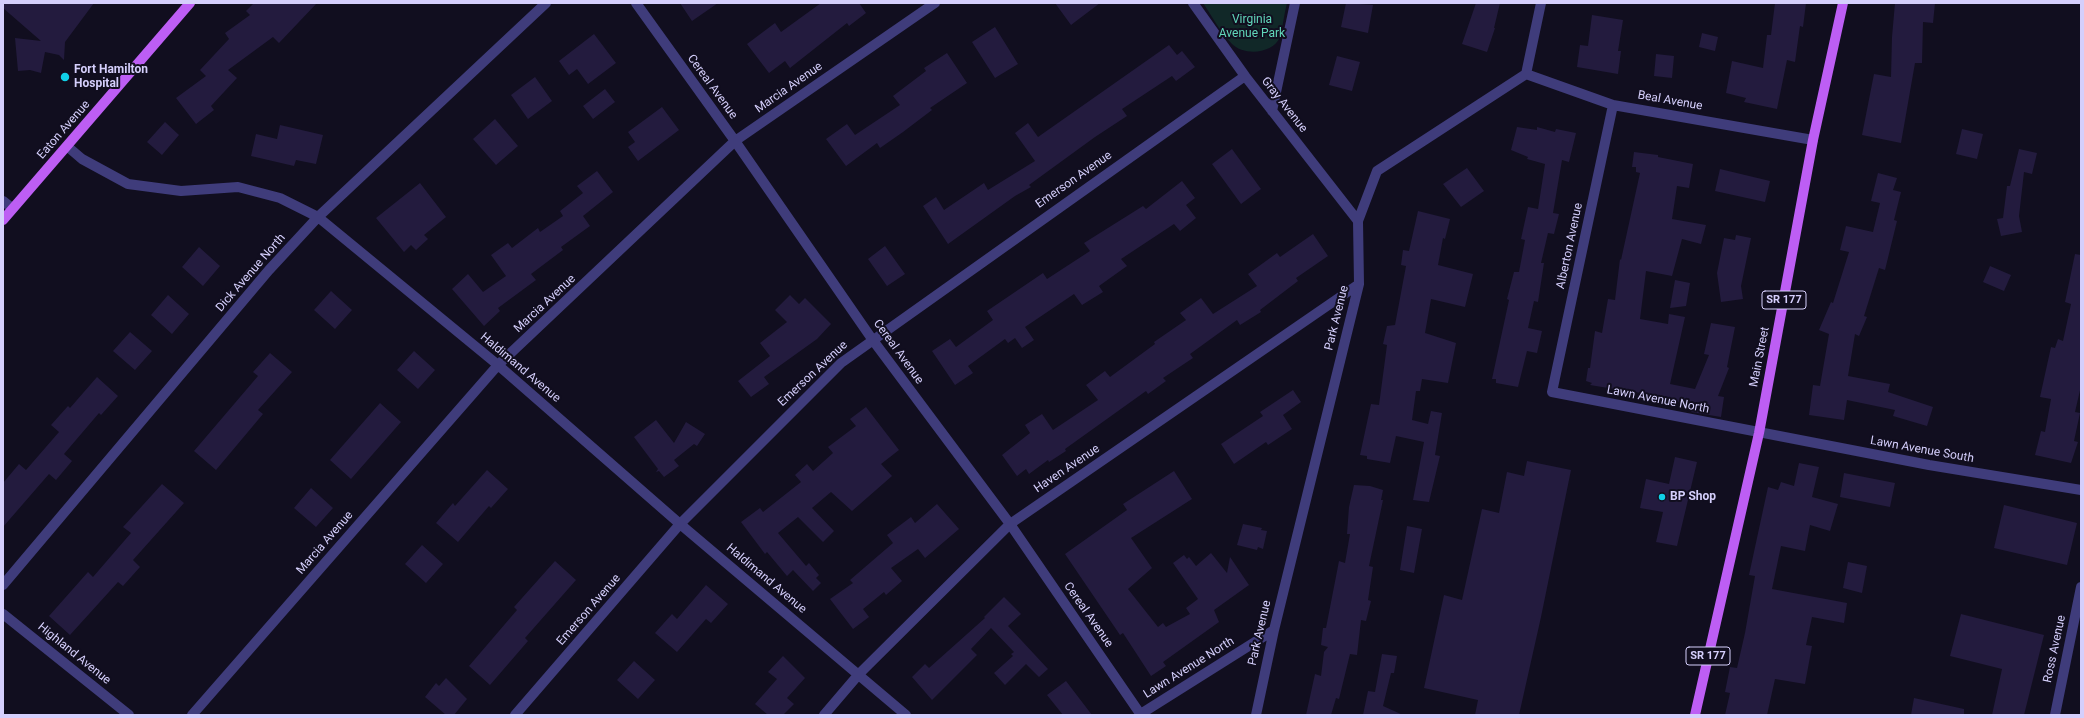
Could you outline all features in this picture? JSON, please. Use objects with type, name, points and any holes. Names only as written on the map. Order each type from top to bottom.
[{"type":"main road","name":"Eaton Avenue","points":[[3,220],[12,208],[68,147],[190,3]]},
{"type":"main road","name":"Main Street","points":[[1695,715],[1759,433],[1813,140],[1843,3]]},
{"type":"street","name":"Dick Avenue North","points":[[3,585],[269,270],[318,217],[546,3]]},
{"type":"street","name":"Cereal Avenue","points":[[636,3],[735,141],[872,340],[1010,524],[1140,715]]},
{"type":"street","name":"Marcia Avenue","points":[[192,715],[498,365],[735,141],[935,3]]},
{"type":"street","name":"Gray Avenue","points":[[1194,3],[1245,76],[1358,221]]},
{"type":"street","points":[[1272,111],[1295,3]]},
{"type":"street","points":[[1526,74],[1541,3]]},
{"type":"street","name":"Beal Avenue","points":[[1526,74],[1613,105],[1813,140]]},
{"type":"street","name":"Park Avenue","points":[[1256,715],[1274,630],[1359,284],[1358,221],[1377,171],[1526,74]]},
{"type":"street","name":"Emerson Avenue","points":[[515,715],[680,524],[841,363],[1245,76]]},
{"type":"street","name":"Alberton Avenue","points":[[1552,392],[1613,105]]},
{"type":"street","name":"Haldimand Avenue","points":[[68,147],[82,159],[128,184],[180,191],[238,187],[280,198],[318,217],[498,365],[680,524],[906,715]]},
{"type":"street","points":[[3,200],[12,208]]},
{"type":"street","name":"Haven Avenue","points":[[824,715],[859,674],[1010,524],[1359,284]]},
{"type":"street","name":"Lawn Avenue North","points":[[1552,392],[1759,433]]},
{"type":"street","name":"Lawn Avenue South","points":[[1759,433],[1929,465],[2081,490]]},
{"type":"street","name":"Ross Avenue","points":[[2055,715],[2081,587]]},
{"type":"street","name":"Highland Avenue","points":[[3,614],[129,715]]},
{"type":"street","name":"Lawn Avenue North","points":[[1140,715],[1274,630]]},
{"type":"green space","name":"Virginia Avenue Park","points":[[1203,3],[1287,3],[1280,37],[1276,43],[1265,50],[1251,52],[1237,48],[1216,24]]},
{"type":"building","points":[[3,3],[94,3],[65,42],[64,60],[59,55],[45,52],[41,73],[30,70],[18,71],[15,38],[41,41],[3,8]]},
{"type":"building","points":[[254,3],[317,3],[279,43],[273,37],[228,70],[237,78],[211,106],[214,110],[196,124],[176,98],[206,76],[200,70],[229,39],[225,33],[250,15],[246,11]]},
{"type":"building","points":[[680,3],[718,3],[692,21]]},
{"type":"building","points":[[821,3],[859,3],[866,13],[849,26],[847,23],[790,68],[785,61],[769,73],[747,44],[775,23],[781,32]]},
{"type":"building","points":[[1055,3],[1100,3],[1071,25]]},
{"type":"building","points":[[1346,3],[1373,5],[1368,33],[1341,27]]},
{"type":"building","points":[[1476,3],[1500,3],[1495,28],[1487,52],[1462,44]]},
{"type":"building","points":[[1775,3],[1806,3],[1803,27],[1800,26],[1795,62],[1787,60],[1777,109],[1744,102],[1746,98],[1726,93],[1732,61],[1763,68],[1767,35],[1771,35]]},
{"type":"building","points":[[1895,3],[1935,3],[1933,23],[1923,22],[1922,63],[1915,63],[1901,143],[1862,135],[1874,74],[1891,77]]},
{"type":"building","points":[[1592,15],[1623,20],[1618,51],[1621,51],[1618,74],[1577,67],[1580,45],[1588,46]]},
{"type":"building","points":[[995,27],[1018,64],[995,78],[972,42]]},
{"type":"building","points":[[1702,33],[1718,37],[1715,51],[1699,47]]},
{"type":"building","points":[[594,34],[616,63],[588,84],[577,69],[569,75],[559,61]]},
{"type":"building","points":[[1169,45],[1177,55],[1182,51],[1195,67],[1176,81],[1172,76],[1122,109],[1127,116],[1095,137],[1029,185],[1031,187],[1015,196],[948,244],[923,206],[936,197],[944,210],[984,183],[988,190],[1035,161],[1015,133],[1028,123],[1038,137]]},
{"type":"building","points":[[947,53],[967,83],[930,108],[932,110],[880,148],[877,143],[846,166],[826,139],[847,124],[855,135],[900,105],[893,96],[926,71],[924,68]]},
{"type":"building","points":[[1656,54],[1674,56],[1672,78],[1654,76]]},
{"type":"building","points":[[1337,56],[1360,62],[1352,91],[1329,85]]},
{"type":"building","points":[[535,77],[552,101],[528,119],[511,95]]},
{"type":"building","points":[[605,89],[615,102],[593,119],[583,106]]},
{"type":"building","points":[[662,107],[679,130],[638,161],[628,147],[635,142],[628,132]]},
{"type":"building","points":[[495,119],[518,146],[496,165],[473,139]]},
{"type":"building","points":[[165,122],[179,135],[162,155],[147,142]]},
{"type":"building","points":[[280,125],[323,135],[316,164],[296,160],[294,166],[251,156],[256,134],[277,139]]},
{"type":"building","points":[[1517,127],[1537,130],[1537,127],[1555,132],[1556,129],[1576,133],[1569,162],[1562,160],[1553,213],[1559,214],[1554,234],[1548,233],[1541,263],[1544,263],[1538,302],[1534,301],[1528,328],[1542,331],[1537,353],[1527,351],[1518,387],[1496,383],[1496,379],[1492,379],[1509,300],[1507,299],[1514,272],[1519,272],[1525,240],[1521,239],[1528,207],[1538,209],[1545,164],[1527,159],[1528,157],[1511,150]]},
{"type":"building","points":[[1962,129],[1983,134],[1977,159],[1956,154]]},
{"type":"building","points":[[1232,149],[1261,189],[1241,204],[1212,164]]},
{"type":"building","points":[[2019,149],[2037,153],[2032,174],[2024,172],[2019,216],[2022,232],[2001,236],[1997,219],[2003,218],[2007,186],[2010,186]]},
{"type":"building","points":[[1634,152],[1658,155],[1658,157],[1693,164],[1689,188],[1677,186],[1672,219],[1706,225],[1701,244],[1682,239],[1672,276],[1646,271],[1640,319],[1668,324],[1669,314],[1685,317],[1670,384],[1695,389],[1709,355],[1704,354],[1711,323],[1735,327],[1727,367],[1729,368],[1718,396],[1724,397],[1721,417],[1691,412],[1692,405],[1614,387],[1614,389],[1590,385],[1592,383],[1586,381],[1588,368],[1590,368],[1595,331],[1602,333],[1608,299],[1615,300],[1620,259],[1621,260],[1640,173],[1636,172],[1636,167],[1632,167]]},
{"type":"building","points":[[1467,168],[1484,191],[1461,207],[1443,184]]},
{"type":"building","points":[[1720,169],[1770,181],[1765,202],[1715,191]]},
{"type":"building","points":[[597,171],[613,192],[583,216],[590,226],[561,247],[563,250],[531,274],[536,280],[498,308],[500,311],[484,326],[452,289],[468,274],[483,292],[506,276],[491,255],[508,243],[512,248],[538,228],[540,232],[563,216],[560,211],[583,193],[577,186]]},
{"type":"building","points":[[1878,173],[1897,178],[1893,190],[1901,192],[1894,220],[1897,221],[1885,270],[1879,268],[1864,316],[1867,317],[1859,336],[1855,334],[1848,376],[1890,384],[1888,392],[1933,407],[1927,426],[1893,416],[1895,410],[1847,400],[1844,420],[1809,415],[1813,385],[1820,386],[1829,334],[1819,330],[1831,302],[1833,303],[1849,252],[1840,250],[1846,226],[1873,232],[1880,203],[1871,201]]},
{"type":"building","points":[[1182,181],[1195,198],[1186,205],[1196,218],[1180,231],[1174,224],[1121,259],[1127,266],[1099,286],[1103,292],[1082,305],[1074,294],[1025,327],[1034,340],[1022,348],[1015,338],[1008,343],[1005,339],[968,366],[973,373],[955,385],[932,351],[950,339],[956,347],[993,320],[987,311],[1043,273],[1047,279],[1090,251],[1084,243],[1143,206],[1146,209]]},
{"type":"building","points":[[420,183],[446,217],[424,235],[428,239],[416,250],[411,245],[404,252],[376,218]]},
{"type":"building","points":[[1418,211],[1450,219],[1445,239],[1443,238],[1438,265],[1473,274],[1465,307],[1431,299],[1425,333],[1456,343],[1448,383],[1422,379],[1420,391],[1416,391],[1412,420],[1428,424],[1431,411],[1442,413],[1435,455],[1440,456],[1429,502],[1413,500],[1424,442],[1396,436],[1390,463],[1367,459],[1367,456],[1360,455],[1371,404],[1379,405],[1387,345],[1383,344],[1387,326],[1395,325],[1406,266],[1401,265],[1403,250],[1409,251]]},
{"type":"building","points":[[1313,234],[1328,256],[1296,278],[1298,281],[1260,310],[1261,312],[1240,325],[1237,320],[1190,354],[1193,358],[1163,378],[1166,381],[1148,394],[1146,391],[1049,462],[1048,460],[1029,474],[1026,469],[1017,476],[1002,455],[1030,433],[1025,425],[1042,414],[1053,430],[1098,400],[1086,385],[1105,371],[1110,377],[1155,344],[1154,342],[1186,320],[1180,313],[1201,298],[1213,314],[1257,286],[1248,274],[1277,253],[1280,257]]},
{"type":"building","points":[[1736,235],[1751,238],[1741,286],[1743,299],[1721,302],[1717,273],[1724,238],[1735,240]]},
{"type":"building","points":[[885,246],[905,274],[887,286],[868,259]]},
{"type":"building","points":[[199,247],[220,266],[203,286],[182,267]]},
{"type":"building","points":[[2075,254],[2081,255],[2081,386],[2075,412],[2080,413],[2074,441],[2078,442],[2071,463],[2035,455],[2041,431],[2045,432],[2051,399],[2040,397],[2051,347],[2055,348],[2058,339],[2063,341],[2071,304],[2065,302]]},
{"type":"building","points":[[1990,266],[2011,275],[2004,291],[1983,282]]},
{"type":"building","points":[[1675,280],[1690,283],[1686,306],[1670,308]]},
{"type":"building","points":[[331,291],[352,310],[335,329],[314,310]]},
{"type":"building","points":[[168,295],[189,314],[172,334],[151,315]]},
{"type":"building","points":[[790,295],[799,304],[805,298],[831,324],[817,339],[764,377],[769,384],[751,397],[738,381],[770,356],[760,343],[787,322],[775,310]]},
{"type":"building","points":[[130,332],[152,351],[135,370],[113,351]]},
{"type":"building","points":[[414,351],[435,370],[418,389],[397,370]]},
{"type":"building","points":[[270,353],[292,372],[258,410],[263,414],[216,470],[194,451],[258,376],[253,372]]},
{"type":"building","points":[[97,377],[118,396],[101,415],[99,413],[64,454],[72,461],[56,480],[49,474],[3,527],[3,483],[19,464],[26,470],[59,432],[51,425],[68,406],[70,408]]},
{"type":"building","points":[[1293,390],[1301,402],[1283,415],[1292,429],[1268,445],[1266,442],[1234,464],[1221,444],[1263,416],[1260,412]]},
{"type":"building","points":[[380,403],[401,422],[351,479],[330,460]]},
{"type":"building","points":[[866,407],[899,450],[881,464],[892,476],[852,511],[831,492],[812,508],[834,531],[823,542],[798,517],[778,533],[806,566],[809,563],[819,575],[816,578],[821,583],[813,591],[793,570],[787,576],[767,552],[765,554],[741,522],[760,508],[763,512],[801,482],[795,475],[807,464],[813,471],[833,453],[828,447],[856,426],[850,419]]},
{"type":"building","points":[[656,420],[674,443],[686,422],[705,434],[697,446],[694,444],[674,460],[679,466],[664,477],[659,471],[656,472],[658,469],[634,437]]},
{"type":"building","points":[[1675,457],[1697,462],[1677,546],[1656,542],[1663,512],[1640,508],[1646,479],[1669,484]]},
{"type":"building","points":[[1527,461],[1571,470],[1541,617],[1519,715],[1475,715],[1478,700],[1424,688],[1444,595],[1462,600],[1482,509],[1499,513],[1507,472],[1524,476]]},
{"type":"building","points":[[1799,463],[1819,467],[1812,497],[1838,504],[1830,531],[1810,525],[1805,551],[1781,546],[1772,589],[1847,603],[1844,623],[1812,617],[1806,645],[1812,646],[1805,684],[1775,679],[1767,715],[1725,715],[1730,693],[1725,692],[1730,667],[1737,668],[1745,633],[1755,576],[1749,575],[1768,487],[1778,490],[1781,482],[1794,486]]},
{"type":"building","points":[[487,470],[508,489],[491,508],[489,506],[458,542],[436,523],[453,503],[455,506]]},
{"type":"building","points":[[1174,471],[1192,499],[1131,538],[1152,568],[1128,589],[1158,627],[1163,623],[1166,627],[1190,614],[1186,608],[1198,599],[1173,563],[1184,555],[1187,559],[1189,557],[1196,566],[1211,553],[1227,573],[1230,557],[1249,585],[1214,610],[1219,622],[1163,662],[1166,666],[1151,676],[1123,633],[1120,635],[1065,554],[1127,510],[1123,504]]},
{"type":"building","points":[[1844,473],[1895,483],[1890,507],[1840,497]]},
{"type":"building","points":[[162,484],[184,503],[133,560],[140,567],[123,586],[118,582],[70,635],[49,616],[88,572],[93,577],[131,533],[123,527]]},
{"type":"building","points":[[1354,485],[1370,486],[1383,490],[1381,500],[1383,500],[1369,566],[1373,567],[1368,600],[1371,601],[1366,621],[1361,620],[1357,655],[1350,654],[1339,699],[1336,698],[1331,715],[1306,715],[1315,674],[1321,676],[1324,652],[1328,647],[1321,645],[1323,628],[1326,628],[1339,561],[1345,563],[1350,534],[1347,534],[1349,507]]},
{"type":"building","points":[[311,488],[333,508],[316,527],[294,508]]},
{"type":"building","points":[[937,504],[959,529],[925,558],[918,549],[891,568],[902,581],[886,595],[884,592],[863,609],[869,617],[853,629],[830,599],[853,583],[850,580],[893,543],[887,535],[911,517],[915,523]]},
{"type":"building","points":[[2004,505],[2077,523],[2067,565],[1994,548]]},
{"type":"building","points":[[1243,524],[1262,528],[1261,530],[1267,531],[1263,549],[1258,547],[1257,550],[1237,545]]},
{"type":"building","points":[[1407,526],[1422,529],[1414,573],[1400,570]]},
{"type":"building","points":[[422,545],[443,564],[426,583],[405,564]]},
{"type":"building","points":[[555,561],[576,580],[525,638],[528,641],[490,685],[469,666],[517,610],[514,607]]},
{"type":"building","points":[[1848,562],[1867,566],[1862,593],[1843,588]]},
{"type":"building","points":[[706,585],[728,604],[711,623],[706,619],[677,652],[655,633],[672,614],[677,619]]},
{"type":"building","points":[[1004,597],[1021,614],[1008,626],[1048,669],[1039,677],[1026,664],[1005,685],[994,673],[1013,656],[1011,654],[1014,652],[991,628],[971,649],[977,655],[932,700],[912,677],[925,664],[929,668],[985,618],[984,617]]},
{"type":"building","points":[[1961,614],[2044,635],[2024,715],[1992,715],[2002,669],[1950,656]]},
{"type":"building","points":[[1382,654],[1397,656],[1394,673],[1391,673],[1383,706],[1403,715],[1363,715],[1368,691],[1375,692]]},
{"type":"building","points":[[783,656],[805,678],[787,698],[794,704],[783,715],[768,715],[755,704],[777,679],[768,672]]},
{"type":"building","points":[[634,661],[655,680],[638,699],[617,680]]},
{"type":"building","points":[[446,678],[467,699],[454,715],[446,715],[425,697],[436,683],[439,686]]},
{"type":"building","points":[[1066,681],[1092,715],[1063,715],[1047,695]]},
{"type":"building","points":[[1914,698],[1964,709],[1964,715],[1911,715]]},
{"type":"place","name":"Fort Hamilton Hospital","points":[[65,77]]},
{"type":"place","name":"BP Shop","points":[[1662,497]]}]
